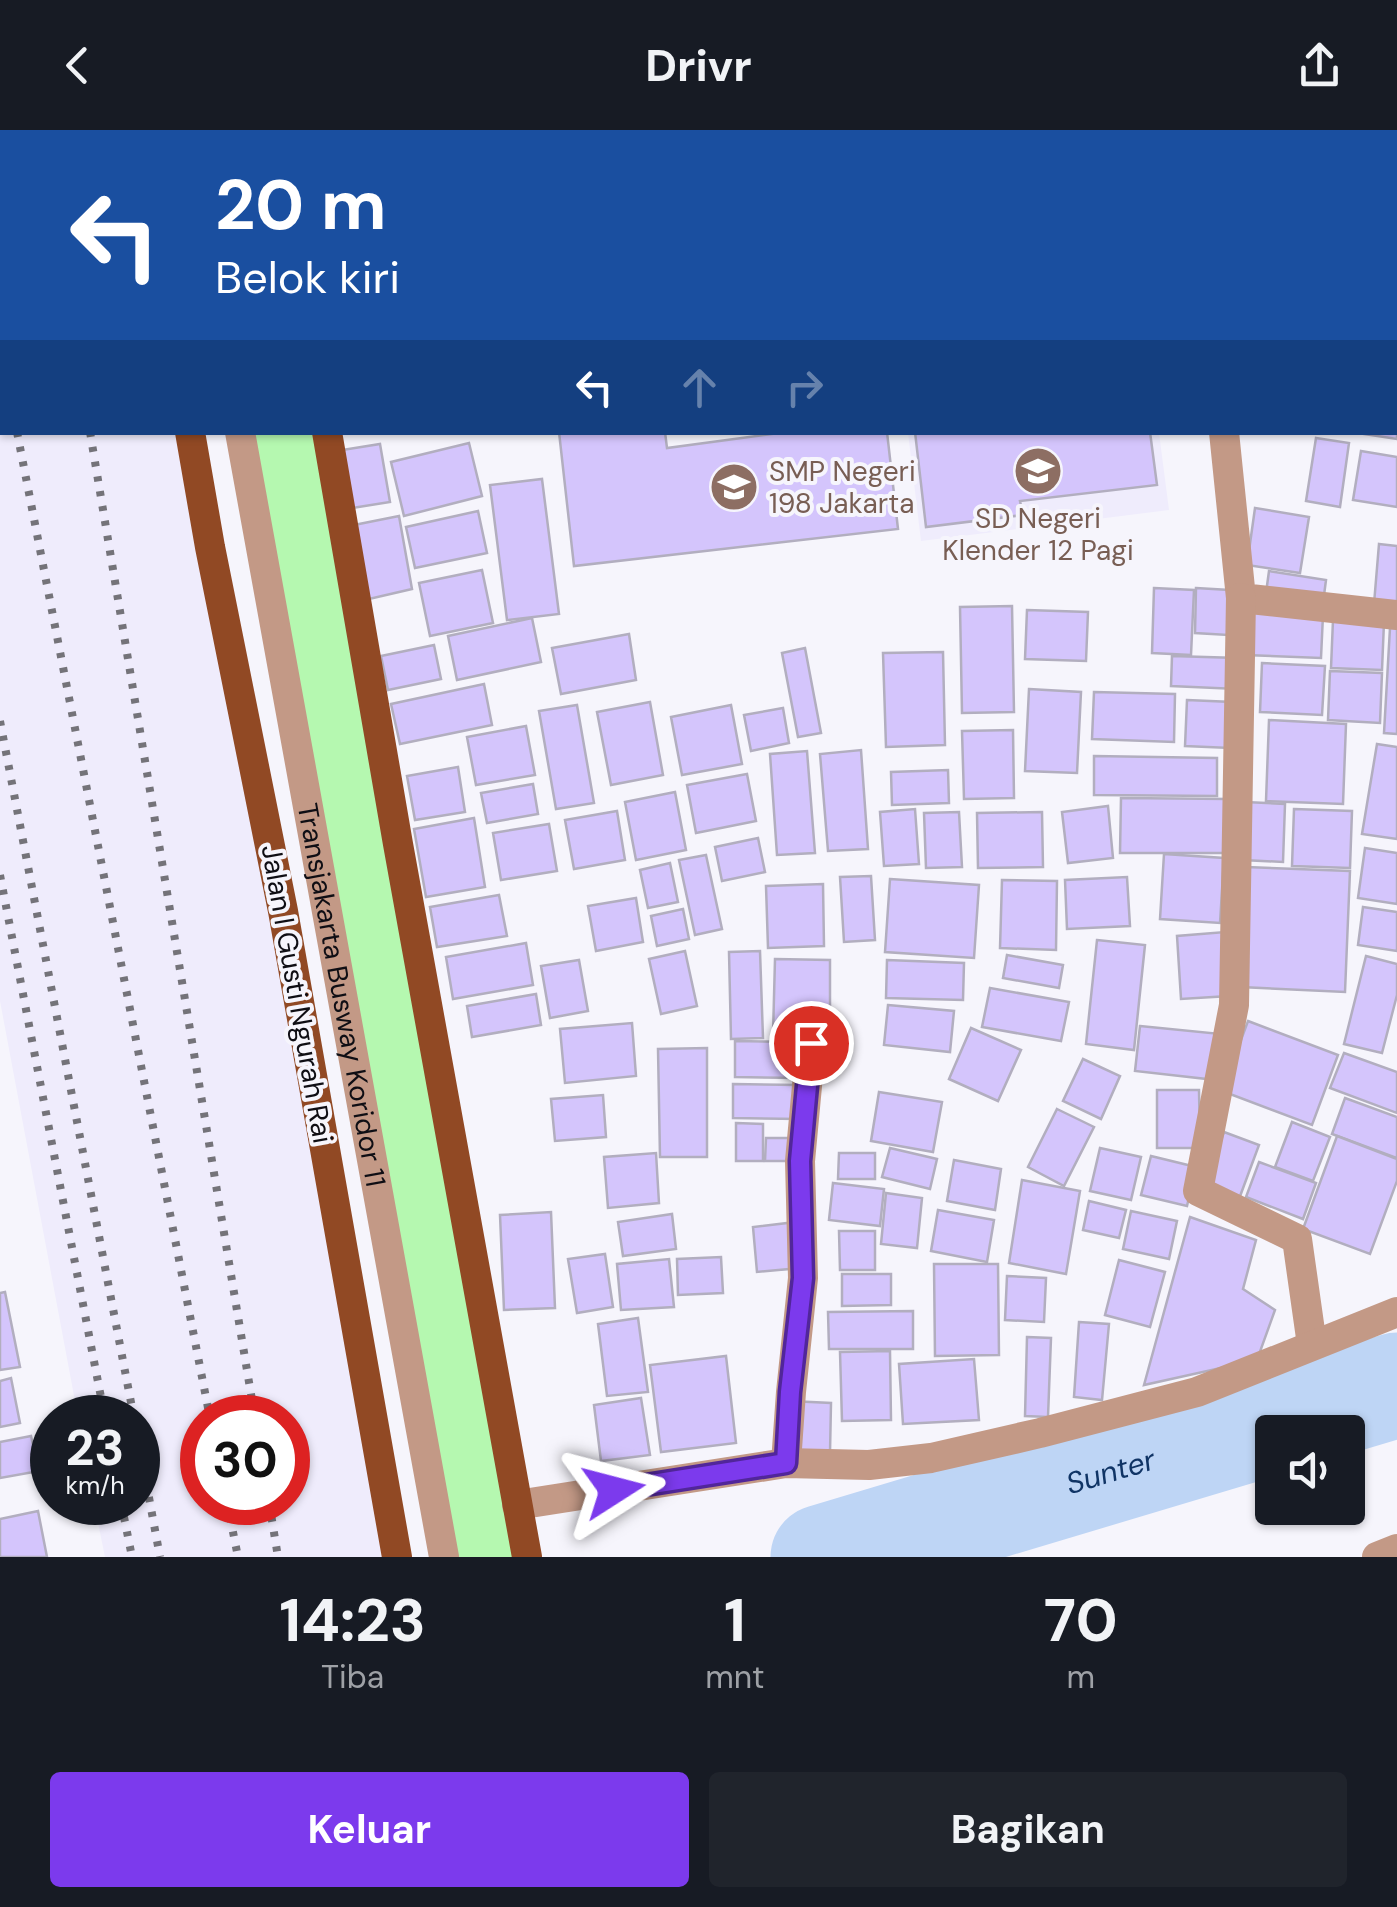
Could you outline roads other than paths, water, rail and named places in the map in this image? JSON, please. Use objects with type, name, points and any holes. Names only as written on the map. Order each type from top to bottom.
[{"type":"main road","name":"Jalan I Gusti Ngurah Rai","points":[[191,435],[283,911],[397,1557]]},
{"type":"main road","points":[[328,435],[527,1557]]},
{"type":"street","name":"Transjakarta Busway Koridor 11","points":[[241,435],[444,1557]]},
{"type":"street","points":[[1224,435],[1241,598],[1234,1004],[1198,1192],[1297,1239],[1312,1346]]},
{"type":"street","points":[[1241,598],[1397,615]]},
{"type":"street","points":[[786,1463],[803,1278],[800,1161],[811,1043]]},
{"type":"street","points":[[517,1506],[786,1463],[870,1465],[931,1458],[1197,1392],[1397,1312]]},
{"type":"street","points":[[1377,1557],[1397,1549]]},
{"type":"waterway","name":"Sunter","points":[[823,1557],[1397,1385]]},
{"type":"railway","points":[[18,435],[205,1395]]},
{"type":"railway","points":[[91,435],[251,1395]]},
{"type":"railway","points":[[0,721],[130,1395]]},
{"type":"railway","points":[[0,875],[101,1395]]},
{"type":"railway","points":[[126,1525],[132,1557]]},
{"type":"railway","points":[[154,1525],[160,1557]]},
{"type":"railway","points":[[232,1525],[238,1557]]},
{"type":"railway","points":[[273,1525],[278,1557]]},
{"type":"place","name":"SD Negeri Klender 12 Pagi","points":[[1038,471]]},
{"type":"place","name":"SMP Negeri 198 Jakarta","points":[[734,487]]}]
